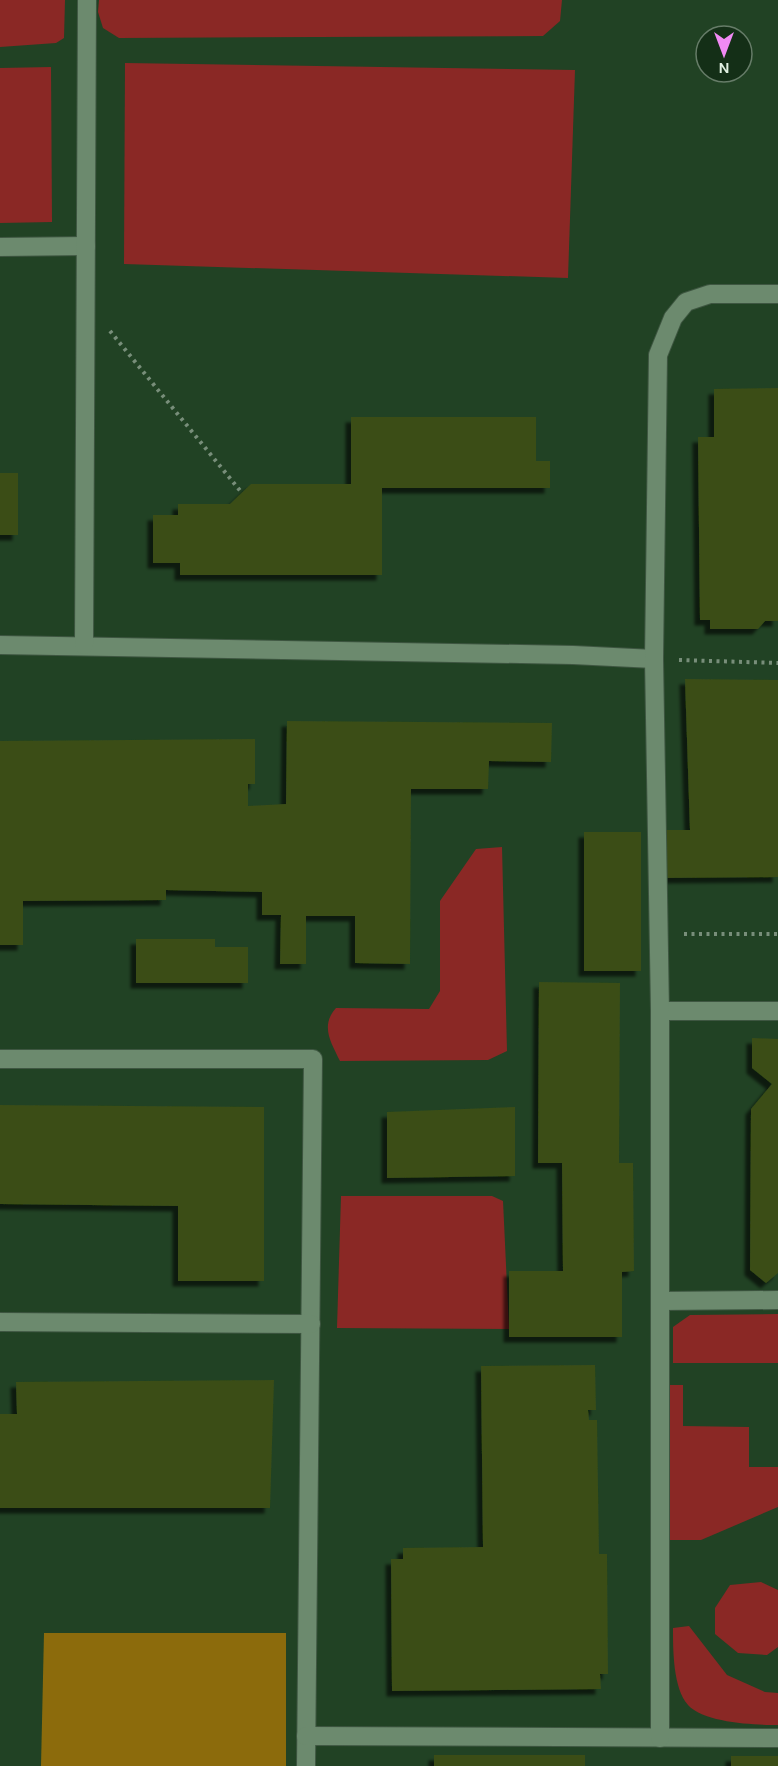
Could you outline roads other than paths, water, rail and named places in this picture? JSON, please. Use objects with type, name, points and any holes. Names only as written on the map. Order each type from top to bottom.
[{"type":"street","points":[[84,645],[87,0]]},
{"type":"street","points":[[0,247],[86,246]]},
{"type":"street","points":[[660,1738],[660,1011],[654,659],[658,355],[673,318],[686,302],[710,294],[778,294]]},
{"type":"street","points":[[0,645],[549,654],[654,659]]},
{"type":"street","points":[[660,1011],[778,1011]]},
{"type":"street","points":[[0,1059],[313,1059],[306,1766]]},
{"type":"street","points":[[660,1301],[778,1300]]},
{"type":"street","points":[[0,1322],[311,1324]]},
{"type":"street","points":[[306,1736],[778,1738]]}]
